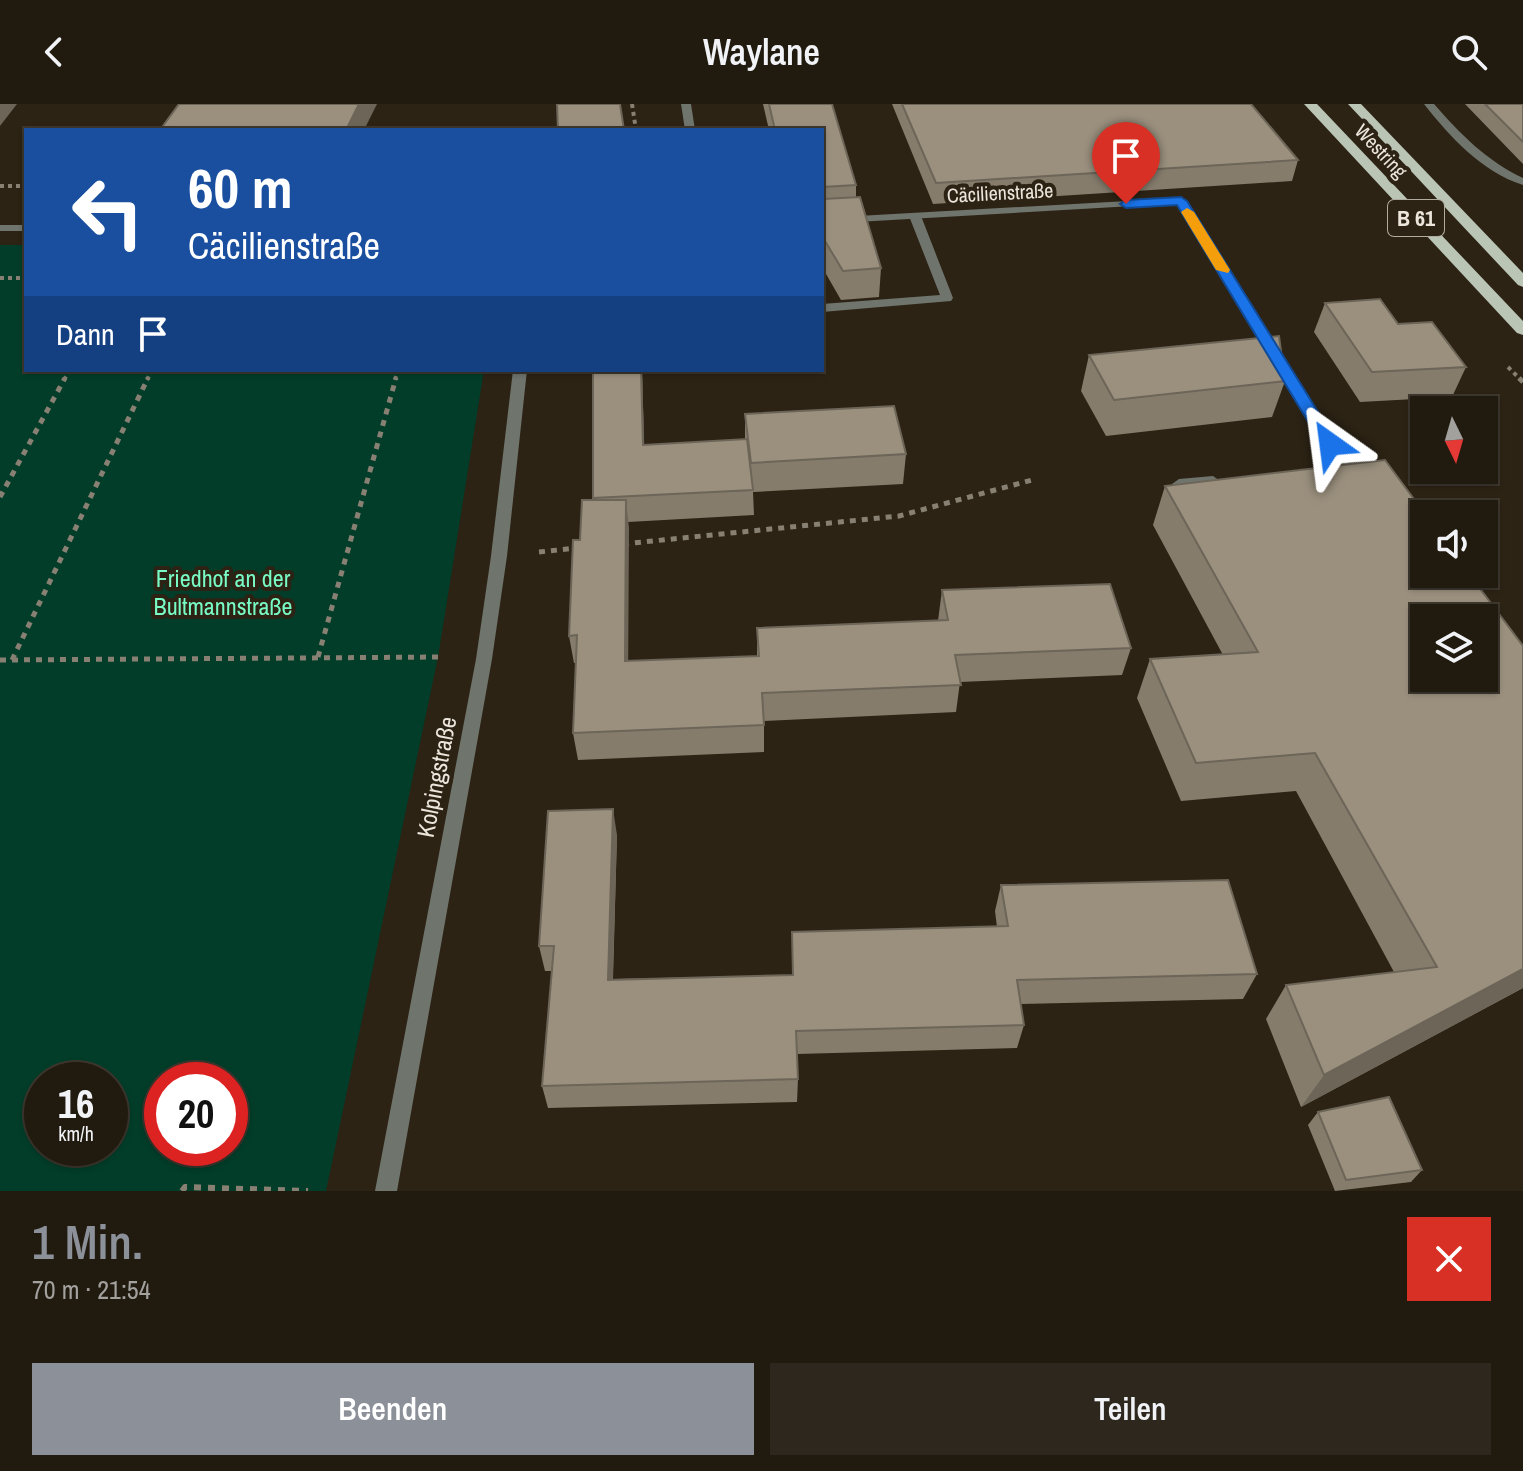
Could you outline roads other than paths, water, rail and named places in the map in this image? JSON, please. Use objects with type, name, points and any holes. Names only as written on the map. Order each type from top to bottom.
[{"type":"main road","name":"Westring","points":[[1310,104],[1523,330]]},
{"type":"main road","name":"Westring","points":[[1354,104],[1523,282]]},
{"type":"street","points":[[686,104],[690,128]]},
{"type":"street","points":[[1429,104],[1485,160],[1501,173],[1523,182]]},
{"type":"street","name":"Cäcilienstraße","points":[[824,221],[1181,201],[1338,470],[1369,482]]},
{"type":"street","points":[[824,308],[947,298],[915,216]]},
{"type":"street","points":[[0,228],[24,228]]},
{"type":"street","name":"Kolpingstraße","points":[[386,1191],[484,659],[520,372]]},
{"type":"street","points":[[1179,484],[1224,480]]},
{"type":"park label","name":"Friedhof an der Bultmannstraße","points":[[223,593]]}]
